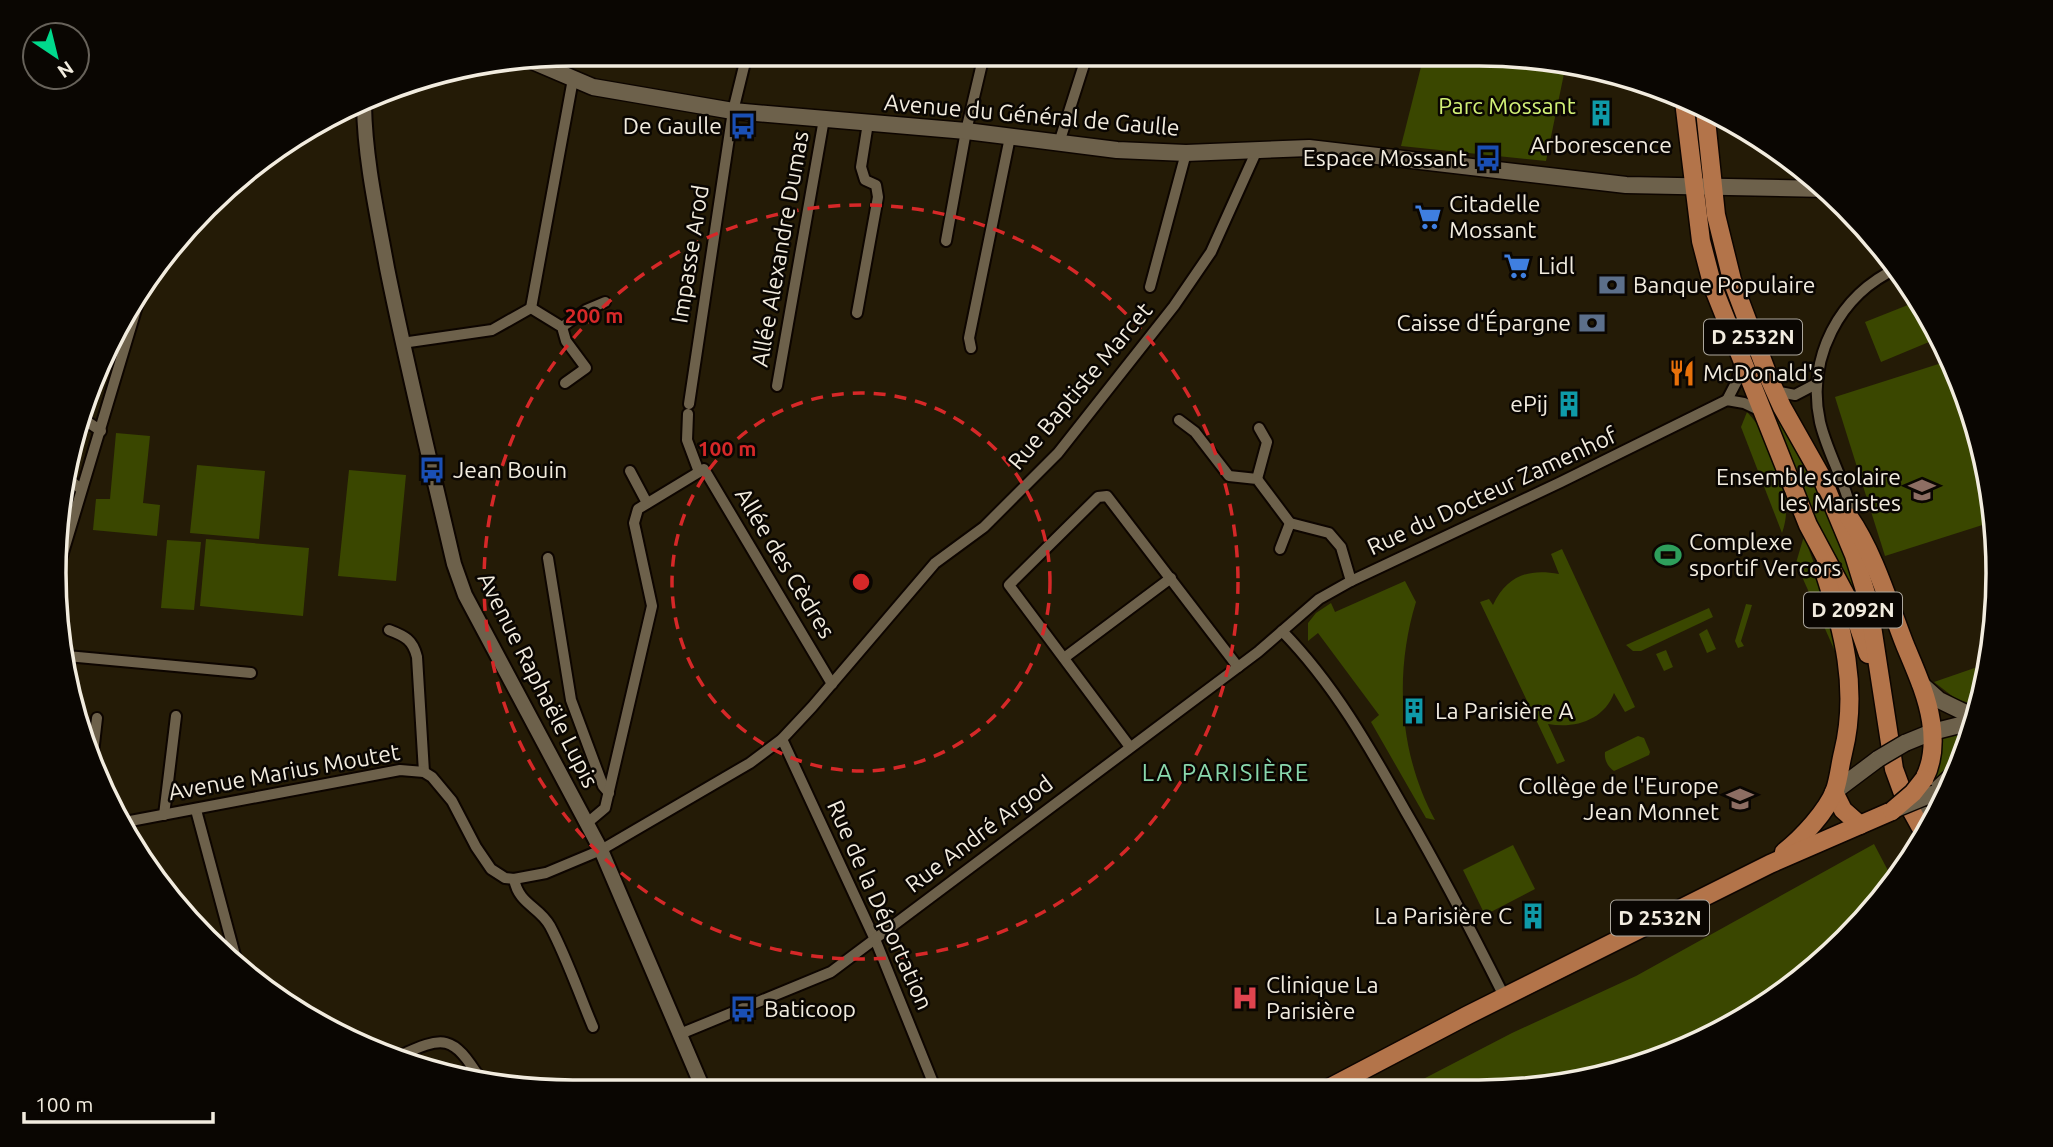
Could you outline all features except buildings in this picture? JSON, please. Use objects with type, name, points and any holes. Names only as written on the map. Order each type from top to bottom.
[{"type":"main road","name":"Avenue du Général de Gaulle","points":[[547,68],[593,87],[733,111],[966,131],[1117,150],[1186,153],[1309,148],[1626,185],[1809,188]]},
{"type":"main road","name":"D 2532N","points":[[1685,110],[1707,268],[1808,525],[1839,619],[1847,654],[1851,690],[1848,732],[1834,792],[1802,835],[1770,863]]},
{"type":"main road","name":"D 2532N","points":[[1344,1080],[1504,996],[1770,863],[1888,812],[1913,793],[1928,786],[1932,732],[1920,683],[1853,523],[1822,476],[1775,391],[1732,280],[1719,227],[1706,120]]},
{"type":"main road","name":"D 2092N","points":[[1822,476],[1854,555],[1868,600],[1894,769],[1920,826]]},
{"type":"main road","name":"D 2092N","points":[[1808,525],[1852,607],[1882,701]]},
{"type":"main road","points":[[1920,683],[1939,700],[1966,715]]},
{"type":"main road","points":[[1860,825],[1843,810],[1834,792],[1878,759],[1905,743],[1964,723]]},
{"type":"main road","points":[[1928,786],[1943,778]]},
{"type":"main road","points":[[1912,813],[1925,816]]},
{"type":"street","name":"Impasse Arod","points":[[688,409],[733,111],[744,66]]},
{"type":"street","points":[[946,241],[966,131],[981,66]]},
{"type":"street","points":[[1059,143],[1084,66]]},
{"type":"street","points":[[531,308],[573,79]]},
{"type":"street","name":"Avenue Raphaële Lupis","points":[[364,112],[370,180],[402,343],[454,564],[465,595],[601,850],[699,1080]]},
{"type":"street","name":"Allée Alexandre Dumas","points":[[776,386],[824,119]]},
{"type":"street","points":[[857,313],[878,197],[876,185],[865,180],[861,167],[868,123]]},
{"type":"street","points":[[971,348],[970,338],[1010,137]]},
{"type":"street","name":"Rue Baptiste Marcet","points":[[601,850],[750,763],[782,739],[935,563],[984,527],[1058,453],[1174,306],[1211,252],[1257,150]]},
{"type":"street","points":[[1150,287],[1186,153]]},
{"type":"street","points":[[1853,523],[1851,503],[1820,423],[1816,384],[1826,342],[1843,310],[1854,296],[1888,274]]},
{"type":"street","points":[[562,327],[586,310],[605,302]]},
{"type":"street","points":[[531,308],[562,327],[566,341],[586,368],[565,383]]},
{"type":"street","points":[[402,343],[492,330],[531,308]]},
{"type":"street","points":[[68,535],[101,431],[119,349]]},
{"type":"street","points":[[1740,355],[1738,379],[1727,400],[1737,401],[1764,413]]},
{"type":"street","points":[[1775,391],[1795,395],[1816,384]]},
{"type":"street","name":"Rue du Docteur Zamenhof","points":[[1282,631],[1319,599],[1351,581],[1727,400]]},
{"type":"street","name":"Allée des Cèdres","points":[[688,409],[687,440],[699,472],[704,469],[832,684]]},
{"type":"street","points":[[1179,421],[1195,432],[1229,476],[1257,479],[1290,523],[1329,533],[1341,547],[1351,581]]},
{"type":"street","points":[[89,423],[101,431]]},
{"type":"street","points":[[1257,479],[1267,442],[1259,428]]},
{"type":"street","points":[[630,471],[647,503]]},
{"type":"street","points":[[586,824],[605,808],[652,606],[634,523],[638,509],[699,472]]},
{"type":"street","points":[[75,484],[81,489]]},
{"type":"street","points":[[1130,747],[1009,585],[1098,497],[1107,496],[1238,667]]},
{"type":"street","points":[[1280,549],[1290,523]]},
{"type":"street","points":[[548,558],[570,700],[603,786],[609,793]]},
{"type":"street","points":[[1064,658],[1171,578]]},
{"type":"street","points":[[389,631],[407,637],[414,646],[417,657],[424,772]]},
{"type":"street","points":[[1282,631],[1301,651],[1361,731],[1446,882],[1504,996]]},
{"type":"street","name":"Rue André Argod","points":[[680,1034],[831,972],[1238,667],[1282,631]]},
{"type":"street","points":[[74,657],[251,673]]},
{"type":"street","points":[[164,815],[176,716]]},
{"type":"street","points":[[94,740],[97,718]]},
{"type":"street","name":"Rue de la Déportation","points":[[782,739],[875,938],[932,1080]]},
{"type":"street","name":"Avenue Marius Moutet","points":[[131,821],[400,770],[424,772],[452,801],[491,869],[505,878],[514,879]]},
{"type":"street","points":[[196,810],[234,950]]},
{"type":"street","points":[[593,1027],[548,922],[518,894],[514,879],[546,873],[601,850]]},
{"type":"street","points":[[408,1053],[426,1044],[445,1042],[456,1046],[474,1071]]},
{"type":"green space","name":"Parc Mossant","points":[[1421,66],[1479,66],[1564,74],[1546,161],[1401,146]]},
{"type":"green space","points":[[1909,305],[1930,342],[1881,362],[1865,322]]},
{"type":"green space","points":[[1941,363],[1969,442],[1977,475],[1984,525],[1885,556],[1835,397]]},
{"type":"green space","points":[[1764,383],[1837,525],[1870,631],[1814,519],[1759,384]]},
{"type":"green space","points":[[1747,412],[1757,423],[1780,469],[1786,502],[1782,533],[1741,427]]},
{"type":"green space","points":[[116,433],[150,436],[143,503],[160,505],[157,536],[93,530],[96,499],[110,499]]},
{"type":"green space","points":[[197,465],[265,471],[259,539],[190,533]]},
{"type":"green space","points":[[349,470],[406,475],[396,581],[338,576]]},
{"type":"green space","points":[[1804,536],[1824,591],[1845,674],[1796,563]]},
{"type":"green space","points":[[206,539],[309,548],[303,616],[200,606]]},
{"type":"green space","points":[[167,540],[201,542],[194,610],[161,608]]},
{"type":"green space","points":[[1562,549],[1635,707],[1625,712],[1614,693],[1596,716],[1578,724],[1548,724],[1565,761],[1557,764],[1480,602],[1489,599],[1493,605],[1505,587],[1520,576],[1538,572],[1559,574],[1551,554]]},
{"type":"green space","points":[[1405,581],[1416,602],[1409,629],[1403,685],[1407,741],[1423,795],[1435,820],[1426,818],[1371,722],[1379,715],[1318,633],[1308,641],[1308,623],[1316,613],[1331,603],[1335,612]]},
{"type":"green space","points":[[1746,604],[1752,605],[1741,641],[1744,646],[1738,648],[1735,641]]},
{"type":"green space","points":[[1709,608],[1713,617],[1641,651],[1633,651],[1626,645]]},
{"type":"green space","points":[[1707,629],[1716,649],[1707,653],[1699,634]]},
{"type":"green space","points":[[1666,650],[1673,667],[1664,671],[1656,654]]},
{"type":"green space","points":[[1978,667],[1969,703],[1956,699],[1934,682]]},
{"type":"green space","points":[[1962,730],[1944,776],[1926,790],[1941,735]]},
{"type":"green space","points":[[1638,736],[1644,738],[1649,755],[1614,771],[1607,763],[1605,752]]},
{"type":"green space","points":[[1874,844],[1889,872],[1838,932],[1788,976],[1733,1013],[1674,1042],[1611,1063],[1546,1076],[1421,1080],[1512,1033],[1636,976]]},
{"type":"green space","points":[[1513,845],[1535,889],[1485,915],[1463,870]]},
{"type":"place","name":"Arborescence","points":[[1601,113]]},
{"type":"place","name":"De Gaulle","points":[[743,126]]},
{"type":"place","name":"Espace Mossant","points":[[1488,158]]},
{"type":"place","name":"Citadelle Mossant","points":[[1428,217]]},
{"type":"place","name":"Lidl","points":[[1517,266]]},
{"type":"place","name":"Banque Populaire","points":[[1612,285]]},
{"type":"place","name":"Caisse d'Épargne","points":[[1592,323]]},
{"type":"place","name":"McDonald's","points":[[1682,373]]},
{"type":"place","name":"ePij","points":[[1569,404]]},
{"type":"place","name":"Jean Bouin","points":[[432,470]]},
{"type":"place","name":"Ensemble scolaire les Maristes","points":[[1922,490]]},
{"type":"place","name":"Complexe sportif Vercors","points":[[1668,555]]},
{"type":"place","name":"La Parisière A","points":[[1414,711]]},
{"type":"place","name":"Collège de l'Europe Jean Monnet","points":[[1740,799]]},
{"type":"place","name":"La Parisière C","points":[[1533,916]]},
{"type":"place","name":"Clinique La Parisière","points":[[1245,998]]},
{"type":"place","name":"Baticoop","points":[[743,1009]]},
{"type":"district","name":"LA PARISIÈRE","points":[[1226,773]]}]
